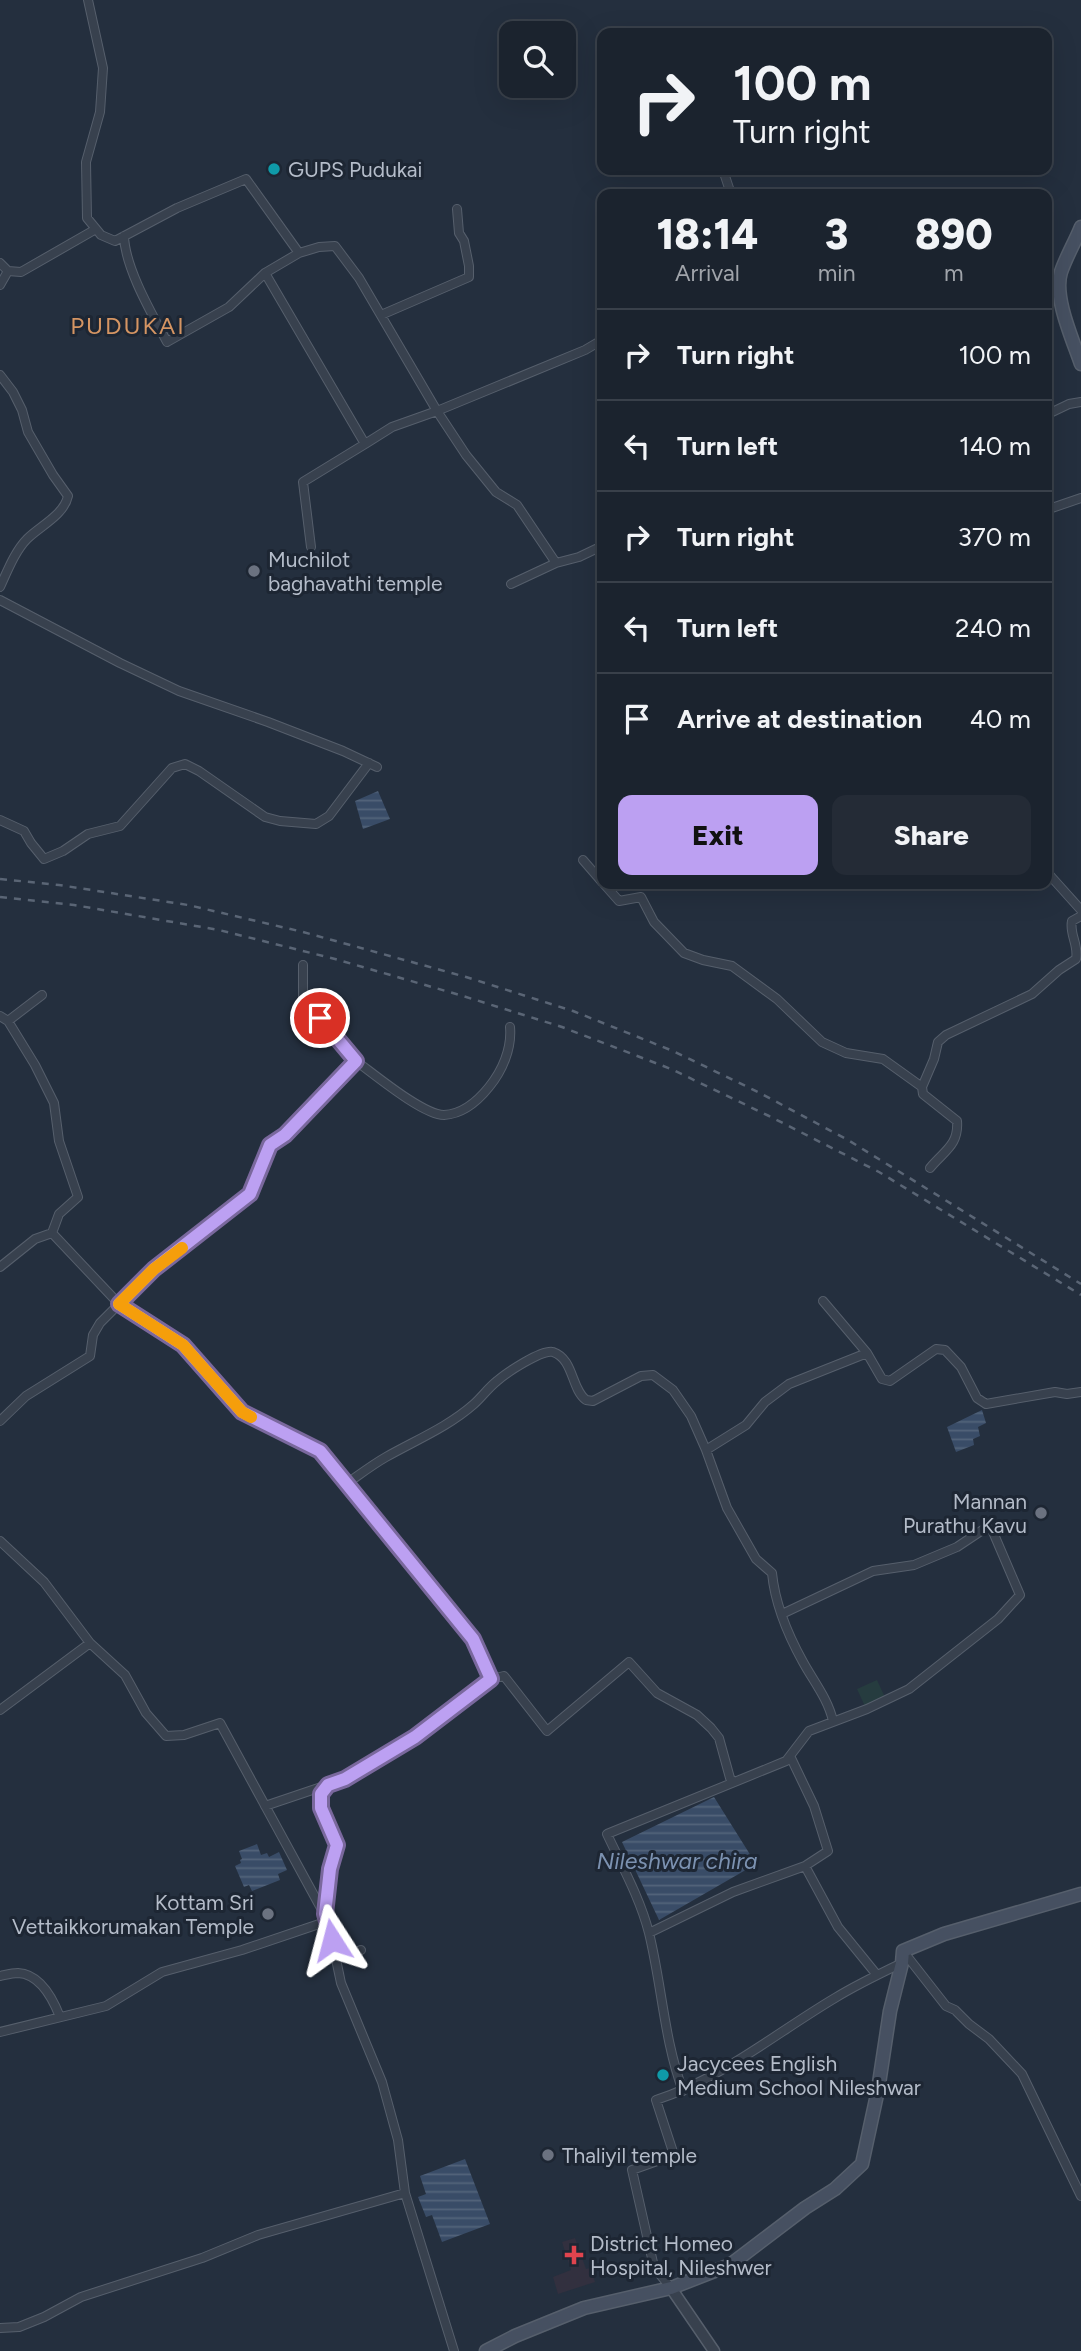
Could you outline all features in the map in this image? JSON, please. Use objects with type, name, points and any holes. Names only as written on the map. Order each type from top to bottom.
[{"type":"main road","points":[[1081,227],[1060,273],[1059,285],[1066,318],[1081,364]]},
{"type":"main road","points":[[486,2351],[584,2308],[671,2288],[733,2262],[835,2189],[862,2164],[902,1957],[943,1934],[1081,1894]]},
{"type":"street","points":[[88,0],[103,68],[100,111],[86,162],[87,218],[101,235],[115,241],[177,208],[246,179],[299,253]]},
{"type":"street","points":[[381,315],[469,277],[464,241],[459,233],[457,209]]},
{"type":"street","points":[[0,263],[8,271],[21,272],[96,229]]},
{"type":"street","points":[[124,236],[124,252],[167,342],[229,307],[265,273],[299,253],[319,247],[335,247],[359,278],[466,455],[496,492],[517,505],[555,563]]},
{"type":"street","points":[[0,285],[8,271]]},
{"type":"street","points":[[265,273],[365,444]]},
{"type":"street","points":[[311,547],[303,482],[392,427],[584,351],[597,343]]},
{"type":"street","points":[[0,375],[22,410],[28,432],[68,496],[67,502],[48,522],[25,540],[0,587]]},
{"type":"street","points":[[1052,412],[1081,401]]},
{"type":"street","points":[[1052,508],[1081,498]]},
{"type":"street","points":[[511,584],[555,563],[579,557],[597,548]]},
{"type":"street","points":[[0,600],[179,691],[268,722],[373,765],[329,816],[316,824],[265,817],[185,764],[172,768],[120,826],[88,834],[63,851],[44,859],[24,831],[0,820]]},
{"type":"street","points":[[583,860],[597,876]]},
{"type":"street","points":[[1052,878],[1081,909]]},
{"type":"street","points":[[608,889],[619,901],[640,897],[654,922],[684,953],[733,966],[777,999],[822,1042],[846,1053],[883,1059],[922,1087]]},
{"type":"street","points":[[930,1168],[954,1143],[958,1132],[957,1121],[923,1094],[922,1087],[938,1042],[946,1035],[1032,994],[1076,959],[1078,951],[1070,927],[1072,921],[1081,916]]},
{"type":"street","points":[[303,965],[303,997],[356,1061],[401,1094],[441,1115],[463,1112],[484,1093],[499,1074],[511,1039],[510,1027]]},
{"type":"street","points":[[0,1267],[35,1239],[51,1233],[60,1214],[78,1197],[59,1141],[54,1103],[35,1065],[4,1018],[42,995]]},
{"type":"street","points":[[0,1421],[26,1396],[90,1356],[93,1335],[100,1322],[154,1269],[250,1194],[270,1145],[285,1135],[356,1061]]},
{"type":"street","points":[[51,1233],[119,1304],[183,1345],[242,1412],[320,1451],[473,1639],[491,1679]]},
{"type":"street","points":[[823,1301],[867,1353],[882,1379],[890,1381],[936,1349],[945,1350],[961,1367],[977,1398],[986,1404],[1055,1392],[1081,1392]]},
{"type":"street","points":[[346,1484],[386,1457],[459,1417],[496,1381],[543,1352],[554,1352],[562,1359],[572,1373],[578,1391],[586,1400],[593,1401],[641,1376],[653,1375],[673,1390],[691,1416],[727,1508],[756,1559],[772,1573],[786,1628],[829,1705],[833,1721]]},
{"type":"street","points":[[706,1450],[746,1425],[771,1397],[789,1384],[867,1353]]},
{"type":"street","points":[[782,1614],[873,1571],[914,1565],[957,1547],[990,1525],[1020,1595],[998,1619],[909,1689],[867,1709],[809,1731],[786,1760]]},
{"type":"street","points":[[0,1541],[44,1582],[90,1643],[125,1675],[146,1713],[166,1736],[184,1735],[220,1723],[326,1918],[341,1983],[382,2082],[398,2140],[405,2193],[454,2351]]},
{"type":"street","points":[[0,1710],[90,1643]]},
{"type":"street","points":[[265,1806],[345,1779],[415,1737],[491,1679],[504,1676],[547,1731],[629,1662],[657,1693],[697,1715],[711,1728],[719,1738],[733,1782]]},
{"type":"street","points":[[649,1933],[733,1892],[805,1866],[828,1851],[814,1806],[792,1758],[607,1834],[637,1898],[649,1933],[663,2019],[683,2091]]},
{"type":"street","points":[[326,1918],[330,1869],[337,1845],[321,1808],[321,1794],[328,1785]]},
{"type":"street","points":[[805,1866],[838,1927],[877,1975]]},
{"type":"street","points":[[0,2032],[106,2006],[162,1972],[242,1950],[326,1918]]},
{"type":"street","points":[[336,1959],[361,1950]]},
{"type":"street","points":[[714,2351],[654,2267],[632,2170],[674,2155],[656,2100],[683,2091],[771,2040],[902,1957],[946,2006],[955,2010],[989,2039],[1022,2074],[1081,2196]]},
{"type":"street","points":[[0,1976],[18,1973],[30,1976],[49,1992],[60,2017]]},
{"type":"street","points":[[0,2328],[19,2327],[81,2297],[201,2258],[258,2235],[405,2193]]},
{"type":"shaded area","name":"District Homeo Hospital, Nileshwer","points":[[575,2238],[586,2269],[590,2268],[595,2282],[558,2294],[553,2277],[571,2270],[562,2242]]},
{"type":"green space","points":[[877,1680],[888,1704],[868,1713],[857,1689]]},
{"type":"water","points":[[378,791],[390,819],[363,829],[355,801]]},
{"type":"water","points":[[982,1410],[986,1423],[978,1427],[980,1436],[973,1439],[974,1445],[956,1452],[947,1427]]},
{"type":"water","name":"Nileshwar chira","points":[[714,1797],[756,1864],[659,1920],[622,1842]]},
{"type":"water","points":[[257,1844],[261,1855],[267,1853],[269,1857],[279,1852],[287,1870],[278,1874],[280,1880],[252,1891],[249,1885],[244,1887],[235,1866],[241,1863],[239,1851]]},
{"type":"water","points":[[465,2159],[490,2224],[442,2242],[432,2215],[426,2217],[418,2197],[426,2194],[420,2176]]},
{"type":"railway","points":[[0,879],[59,885],[188,905],[303,932],[466,977],[573,1011],[673,1051],[848,1140],[1081,1284]]},
{"type":"railway","points":[[0,897],[74,905],[219,930],[335,959],[562,1027],[671,1069],[879,1172],[1081,1295]]},
{"type":"slow traffic","points":[[182,1248],[154,1269],[119,1304],[174,1337],[242,1412],[251,1417]]},
{"type":"place","name":"GUPS Pudukai","points":[[274,169]]},
{"type":"place","name":"Muchilot baghavathi temple","points":[[254,571]]},
{"type":"place","name":"Mannan Purathu Kavu","points":[[1041,1513]]},
{"type":"place","name":"Kottam Sri Vettaikkorumakan Temple","points":[[268,1914]]},
{"type":"place","name":"Jacycees English Medium School Nileshwar","points":[[663,2075]]},
{"type":"place","name":"Thaliyil temple","points":[[548,2155]]},
{"type":"place","name":"District Homeo Hospital, Nileshwer","points":[[574,2255]]},
{"type":"district","name":"PUDUKAI","points":[[128,325]]},
{"type":"route","points":[[320,1018],[356,1061],[285,1135],[270,1145],[250,1194],[154,1269],[119,1304],[174,1337],[242,1412],[320,1451],[473,1639],[491,1679],[415,1737],[345,1779],[328,1785],[321,1794],[321,1808],[337,1845],[330,1869],[325,1914],[332,1940]]}]
